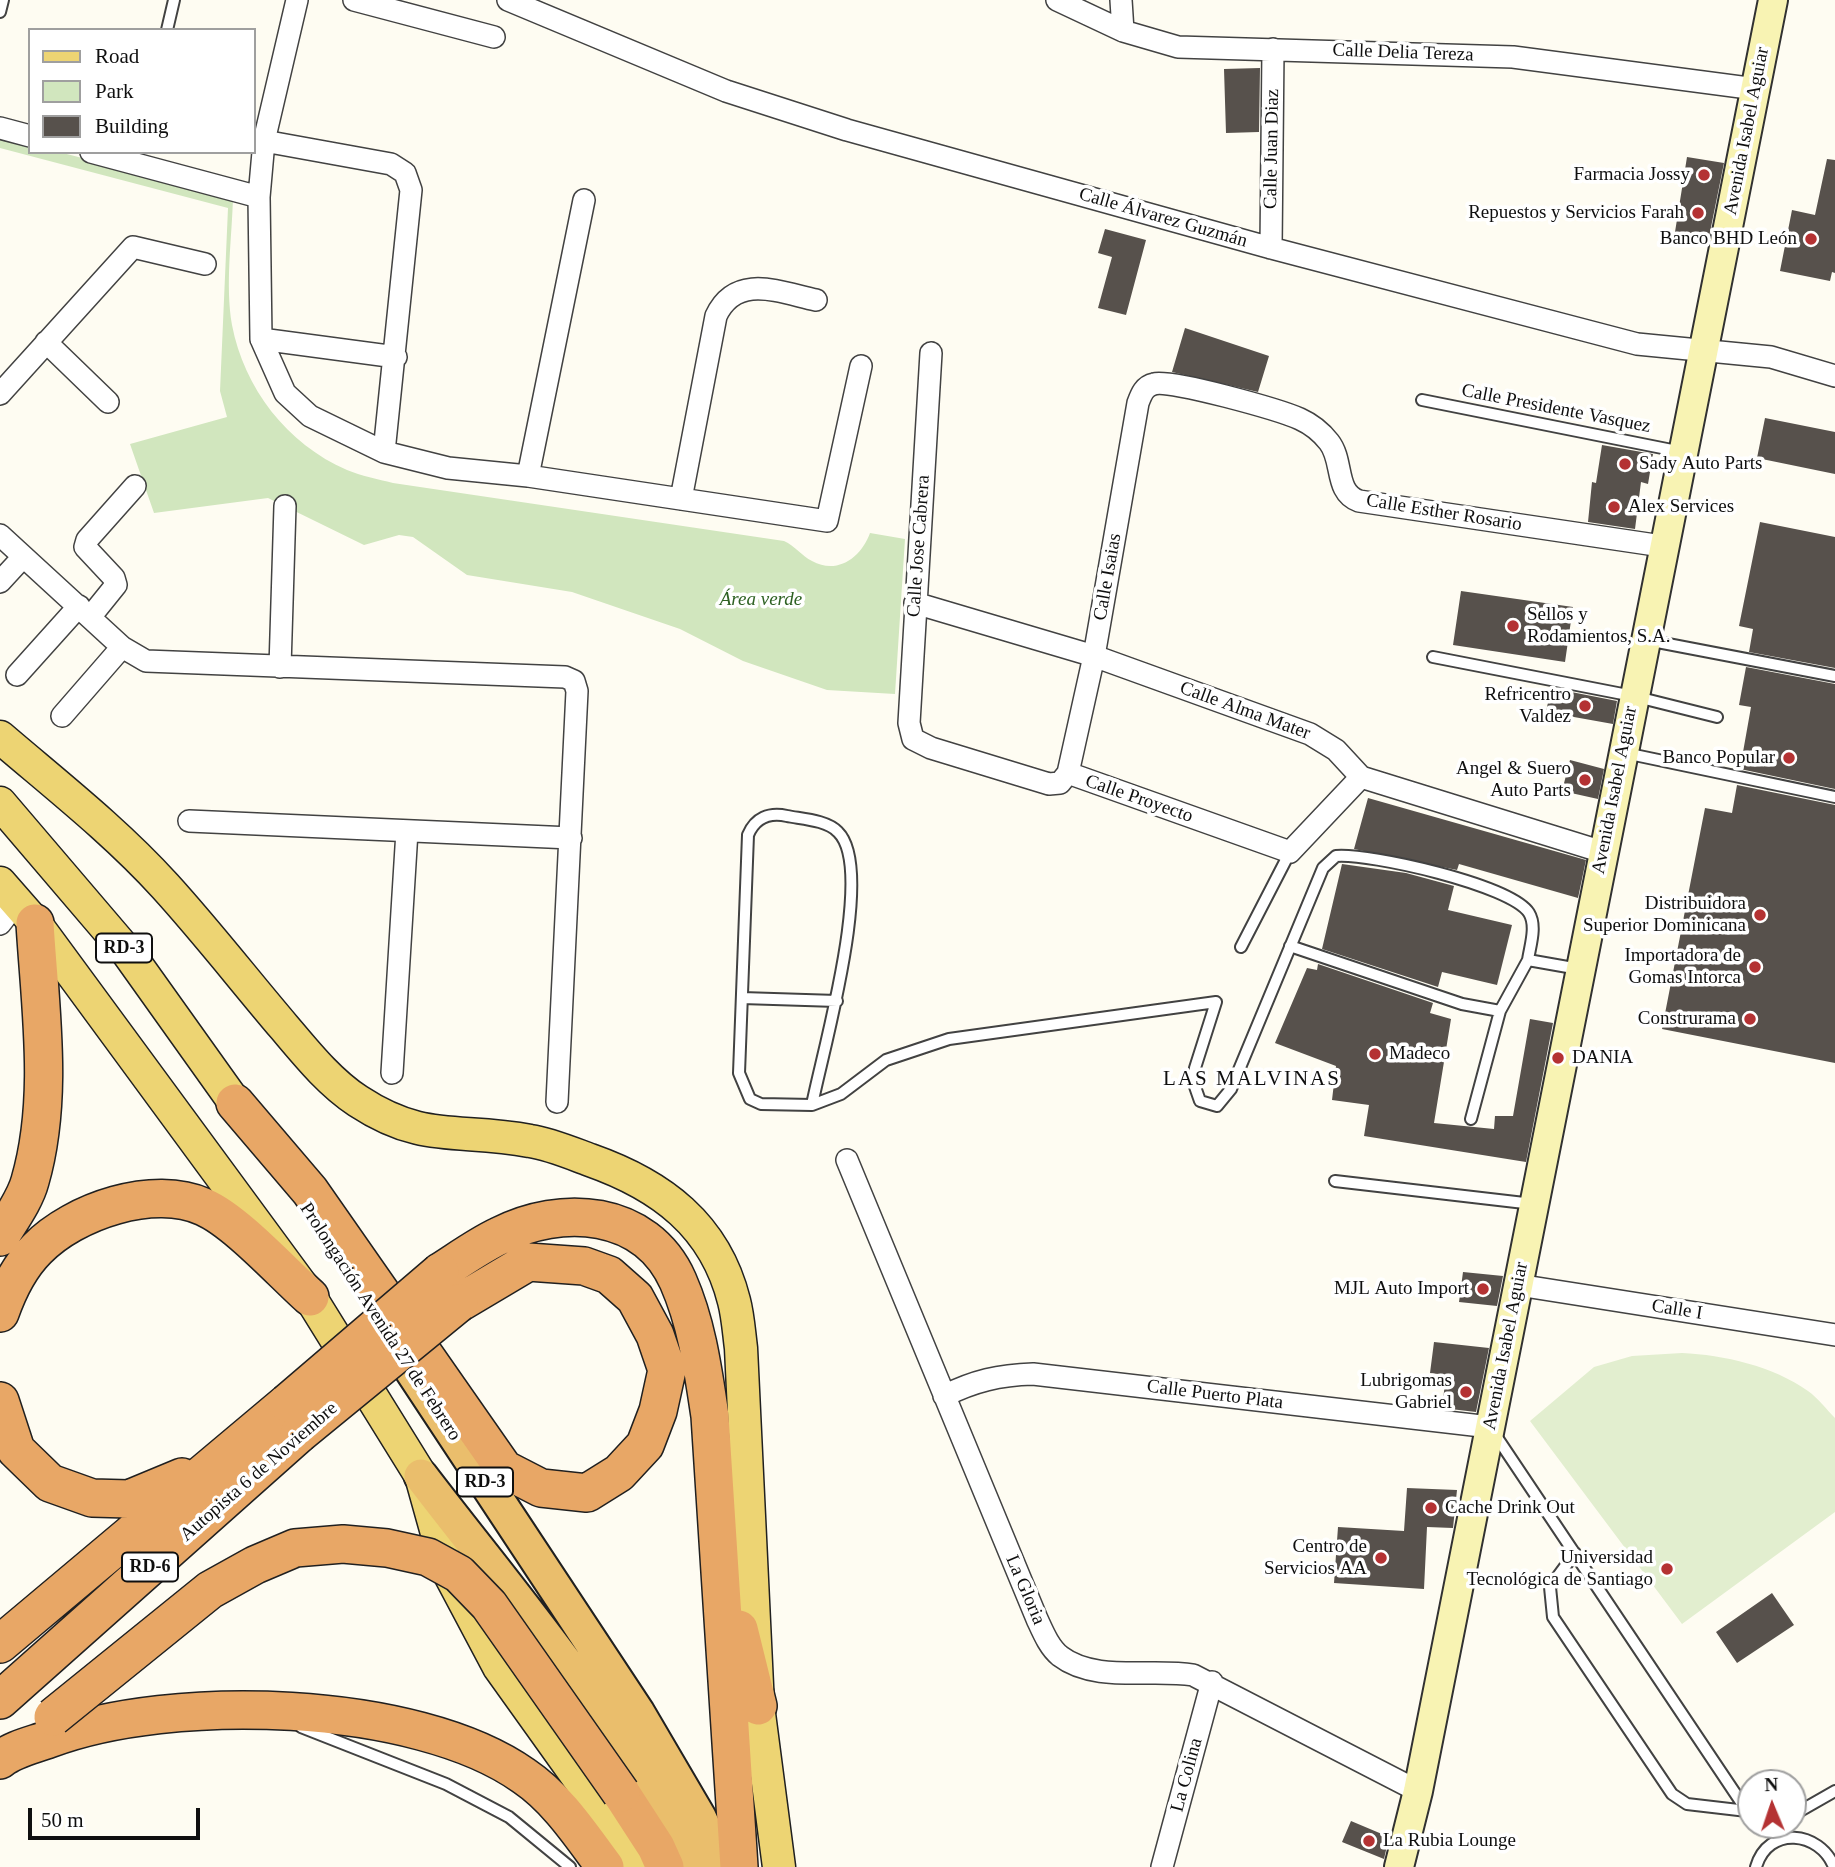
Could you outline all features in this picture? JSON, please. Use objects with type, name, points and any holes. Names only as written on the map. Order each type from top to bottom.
[{"type":"highway","points":[[0,1237],[30,1184],[41,1135],[43,1047],[13,908]]},
{"type":"highway","name":"Autopista 6 de Noviembre","points":[[0,1644],[218,1461],[293,1419],[459,1303],[528,1262],[584,1266],[609,1275],[635,1298],[655,1335],[667,1370],[658,1410],[645,1445],[619,1473],[587,1493],[541,1488],[504,1469],[310,1191],[235,1103]]},
{"type":"highway","name":"Prolongación Avenida 27 de Febrero","points":[[235,1103],[638,1713],[699,1817],[722,1867]]},
{"type":"highway","points":[[0,1313],[10,1285],[37,1248],[65,1228],[107,1206],[156,1197],[204,1206],[229,1224],[310,1297]]},
{"type":"highway","name":"Autopista 6 de Noviembre","points":[[0,1700],[293,1419],[439,1272],[500,1235],[538,1222],[575,1216],[625,1225],[655,1249],[677,1279],[699,1344],[710,1416],[717,1538]]},
{"type":"highway","points":[[0,1401],[16,1450],[50,1483],[92,1498],[130,1499],[218,1461]]},
{"type":"highway","name":"RD-3","points":[[421,1476],[593,1703],[667,1819],[690,1867]]},
{"type":"highway","points":[[717,1538],[758,1706]]},
{"type":"highway","points":[[717,1538],[739,1867]]},
{"type":"highway","points":[[3,1758],[210,1590],[255,1564],[295,1548],[343,1544],[387,1548],[428,1557],[459,1574],[489,1605],[621,1793],[656,1847],[664,1867]]},
{"type":"highway","points":[[3,1758],[86,1725],[174,1712],[304,1711],[384,1723],[469,1746],[524,1776],[565,1813],[605,1867]]},
{"type":"main road","name":"Avenida Isabel Aguiar","points":[[1399,1867],[1418,1791],[1662,546],[1704,350],[1773,0]]},
{"type":"main road","points":[[0,737],[81,806],[164,885],[318,1067],[357,1100],[399,1125],[437,1134],[530,1140],[604,1165],[653,1187],[680,1207],[703,1234],[722,1270],[734,1301],[741,1348],[758,1706],[779,1867]]},
{"type":"main road","name":"Prolongación Avenida 27 de Febrero","points":[[0,803],[128,953],[235,1103]]},
{"type":"main road","name":"RD-3","points":[[13,908],[310,1297],[421,1476],[447,1569],[499,1667],[602,1811],[632,1867]]},
{"type":"street","points":[[297,0],[264,141],[259,197],[261,340],[285,393],[310,416],[384,452],[448,468],[527,476],[827,520],[861,366]]},
{"type":"street","points":[[354,0],[494,37]]},
{"type":"street","name":"Calle Álvarez Guzmán","points":[[508,0],[726,91],[835,126],[1271,248],[1637,344],[1771,358],[1835,376]]},
{"type":"street","name":"Calle Delia Tereza","points":[[1057,0],[1123,31],[1178,47],[1513,57],[1756,89]]},
{"type":"street","points":[[1121,0],[1123,31]]},
{"type":"street","name":"Calle Juan Diaz","points":[[1271,248],[1273,49]]},
{"type":"street","points":[[0,128],[28,135]]},
{"type":"street","points":[[264,141],[391,164],[405,173],[411,190],[396,357],[384,452]]},
{"type":"street","points":[[98,154],[259,197]]},
{"type":"street","points":[[527,476],[584,200]]},
{"type":"street","points":[[0,394],[133,247],[205,264]]},
{"type":"street","points":[[681,499],[716,316],[721,304],[741,290],[758,288],[816,300]]},
{"type":"street","points":[[261,340],[396,357]]},
{"type":"street","points":[[46,342],[108,402]]},
{"type":"street","name":"Calle Jose Cabrera","points":[[913,739],[909,723],[931,353]]},
{"type":"street","name":"Calle Esther Rosario","points":[[1152,384],[1179,385],[1309,424],[1329,442],[1336,454],[1343,488],[1351,498],[1359,501],[1662,546]]},
{"type":"street","name":"Calle Isaias","points":[[1068,774],[1094,656],[1138,403],[1145,388],[1152,384]]},
{"type":"street","points":[[17,676],[116,585],[85,547],[87,540],[135,486]]},
{"type":"street","points":[[280,667],[285,506]]},
{"type":"street","points":[[0,535],[122,647],[146,661],[565,677],[574,681],[577,691],[557,1102]]},
{"type":"street","points":[[0,582],[23,557]]},
{"type":"street","name":"Calle Alma Mater","points":[[915,603],[1094,656],[1310,734],[1336,750],[1361,777],[1603,852]]},
{"type":"street","points":[[62,716],[122,647]]},
{"type":"street","name":"Calle Proyecto","points":[[913,739],[931,748],[1049,784],[1060,783],[1068,774],[1290,852]]},
{"type":"street","points":[[1290,852],[1361,777]]},
{"type":"street","points":[[189,821],[571,838]]},
{"type":"street","points":[[393,1073],[407,831]]},
{"type":"street","name":"La Gloria","points":[[847,1160],[1037,1619],[1059,1655],[1075,1664],[1103,1671],[1172,1671],[1212,1682],[1418,1791]]},
{"type":"street","name":"Calle I","points":[[1518,1285],[1835,1335]]},
{"type":"street","name":"Calle Puerto Plata","points":[[944,1396],[972,1381],[1001,1375],[1033,1374],[1490,1427]]},
{"type":"street","name":"La Colina","points":[[1162,1867],[1212,1682]]},
{"type":"lane","points":[[0,12],[3,0]]},
{"type":"lane","points":[[167,28],[174,0]]},
{"type":"lane","name":"Calle Presidente Vasquez","points":[[1422,400],[1682,452]]},
{"type":"lane","points":[[1644,639],[1835,676]]},
{"type":"lane","points":[[1433,657],[1633,696],[1717,718]]},
{"type":"lane","points":[[1622,753],[1835,797]]},
{"type":"lane","points":[[811,1105],[821,1056],[837,1001],[852,883],[850,853],[837,831],[820,822],[783,815],[765,816],[753,823],[748,835],[739,1073],[750,1099],[761,1104],[811,1105],[841,1094],[887,1060],[949,1039],[1216,1002],[1193,1081],[1200,1101],[1217,1105],[1231,1089],[1323,869],[1336,856],[1346,855],[1416,867],[1499,892],[1524,906],[1532,920],[1528,960],[1500,1011],[1471,1119]]},
{"type":"lane","points":[[1241,947],[1290,852]]},
{"type":"lane","points":[[1290,946],[1462,1004],[1500,1011]]},
{"type":"lane","points":[[1528,960],[1580,969]]},
{"type":"lane","points":[[742,998],[837,1001]]},
{"type":"lane","points":[[1335,1181],[1534,1205]]},
{"type":"lane","points":[[1490,1427],[1737,1794]]},
{"type":"lane","points":[[1575,1553],[1550,1587],[1553,1617],[1672,1794],[1687,1804],[1737,1810]]},
{"type":"lane","points":[[256,1710],[446,1784],[509,1817],[570,1867]]},
{"type":"lane","points":[[1807,1807],[1835,1791]]},
{"type":"lane","points":[[1756,1867],[1763,1852],[1779,1839]]},
{"type":"lane","points":[[1807,1839],[1824,1848],[1834,1867]]},
{"type":"green space","name":"Área verde","points":[[0,137],[28,144],[28,154],[67,154],[233,197],[230,309],[238,348],[247,371],[271,411],[287,429],[325,459],[347,470],[393,483],[784,541],[821,565],[847,562],[861,550],[870,533],[905,539],[895,694],[827,690],[743,661],[680,629],[572,592],[467,575],[413,537],[399,535],[364,545],[268,498],[154,513],[130,444],[227,417],[220,391],[228,208],[0,148]]},
{"type":"green space","points":[[1682,1353],[1748,1363],[1794,1382],[1819,1400],[1835,1418],[1835,1512],[1682,1624],[1530,1421],[1594,1367],[1632,1356]]},
{"type":"building","points":[[1260,68],[1259,132],[1226,133],[1224,69]]},
{"type":"building","points":[[1687,157],[1724,163],[1709,237],[1675,232]]},
{"type":"building","name":"Banco BHD León","points":[[1827,159],[1835,160],[1835,273],[1832,272],[1830,281],[1780,271],[1792,210],[1815,215]]},
{"type":"building","points":[[1105,229],[1146,240],[1126,315],[1098,308],[1112,257],[1098,253]]},
{"type":"building","points":[[1185,328],[1269,356],[1258,392],[1172,372]]},
{"type":"building","points":[[1765,418],[1835,432],[1835,474],[1757,458]]},
{"type":"building","points":[[1602,445],[1653,454],[1648,484],[1641,482],[1635,529],[1588,522],[1592,482],[1596,483]]},
{"type":"building","points":[[1760,522],[1835,537],[1835,668],[1749,652],[1753,629],[1739,626]]},
{"type":"building","name":"Sellos y Rodamientos, S.A.","points":[[1461,591],[1573,607],[1565,662],[1453,645]]},
{"type":"building","name":"Banco Popular","points":[[1746,667],[1835,684],[1835,789],[1740,769],[1751,707],[1739,705]]},
{"type":"building","name":"Refricentro Valdez","points":[[1551,688],[1617,701],[1613,724],[1546,712]]},
{"type":"building","name":"Angel & Suero Auto Parts","points":[[1570,760],[1604,769],[1598,799],[1562,791]]},
{"type":"building","points":[[1737,785],[1835,805],[1835,1063],[1662,1029],[1705,808],[1732,813]]},
{"type":"building","points":[[1368,798],[1586,860],[1578,898],[1459,864],[1457,870],[1354,849]]},
{"type":"building","points":[[1342,864],[1406,873],[1454,886],[1448,910],[1512,925],[1497,985],[1442,972],[1438,987],[1322,949]]},
{"type":"building","name":"Madeco","points":[[1318,964],[1433,1003],[1430,1013],[1451,1019],[1434,1123],[1494,1129],[1495,1116],[1513,1116],[1530,1019],[1553,1023],[1526,1162],[1364,1136],[1369,1105],[1332,1100],[1336,1066],[1275,1043],[1307,968],[1317,970]]},
{"type":"building","name":"MJL Auto Import","points":[[1463,1272],[1503,1276],[1497,1306],[1459,1302]]},
{"type":"building","name":"Lubrigomas Gabriel","points":[[1434,1342],[1489,1348],[1476,1412],[1442,1408],[1446,1375],[1430,1373]]},
{"type":"building","name":"Centro de Servicios AA","points":[[1407,1488],[1457,1490],[1453,1528],[1427,1527],[1424,1589],[1334,1583],[1338,1527],[1404,1531]]},
{"type":"building","points":[[1772,1593],[1794,1625],[1737,1663],[1716,1632]]},
{"type":"building","name":"La Rubia Lounge","points":[[1351,1821],[1389,1837],[1384,1859],[1342,1842]]},
{"type":"place","name":"Farmacia Jossy","points":[[1704,175]]},
{"type":"place","name":"Repuestos y Servicios Farah","points":[[1698,213]]},
{"type":"place","name":"Banco BHD León","points":[[1811,239]]},
{"type":"place","name":"Sady Auto Parts","points":[[1625,464]]},
{"type":"place","name":"Alex Services","points":[[1614,507]]},
{"type":"place","name":"Sellos y Rodamientos, S.A.","points":[[1513,626]]},
{"type":"place","name":"Refricentro Valdez","points":[[1585,706]]},
{"type":"place","name":"Banco Popular","points":[[1789,758]]},
{"type":"place","name":"Angel & Suero Auto Parts","points":[[1585,780]]},
{"type":"place","name":"Distribuidora Superior Dominicana","points":[[1760,915]]},
{"type":"place","name":"Importadora de Gomas Intorca","points":[[1755,967]]},
{"type":"place","name":"Construrama","points":[[1750,1019]]},
{"type":"place","name":"Madeco","points":[[1375,1054]]},
{"type":"place","name":"DANIA","points":[[1558,1058]]},
{"type":"place","name":"MJL Auto Import","points":[[1483,1289]]},
{"type":"place","name":"Lubrigomas Gabriel","points":[[1466,1392]]},
{"type":"place","name":"Cache Drink Out","points":[[1431,1508]]},
{"type":"place","name":"Centro de Servicios AA","points":[[1381,1558]]},
{"type":"place","name":"Universidad Tecnológica de Santiago","points":[[1667,1569]]},
{"type":"place","name":"La Rubia Lounge","points":[[1369,1841]]},
{"type":"district","name":"LAS MALVINAS","points":[[1252,1079]]}]
